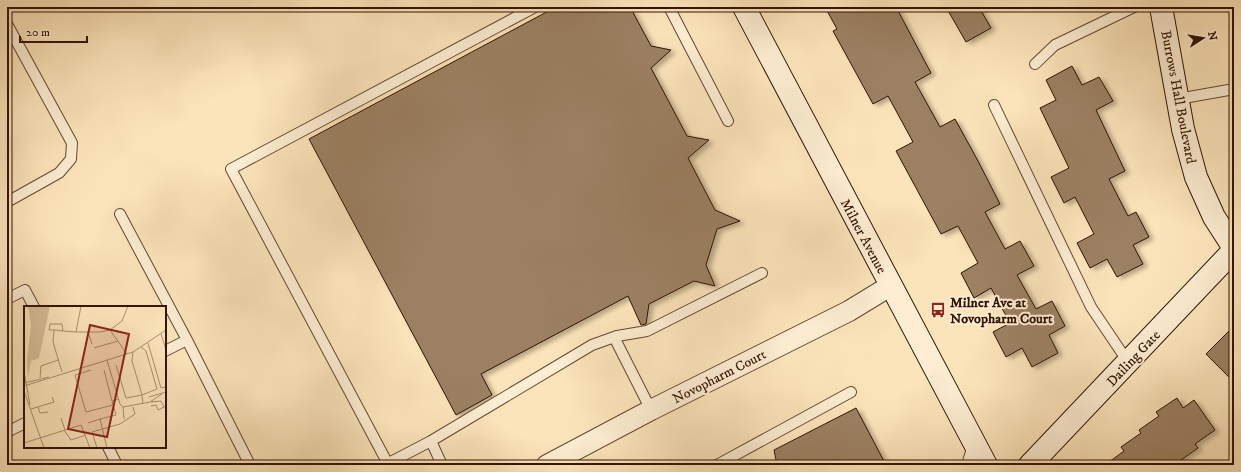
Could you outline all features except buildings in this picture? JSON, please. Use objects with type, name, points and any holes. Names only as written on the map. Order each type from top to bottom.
[{"type":"street","name":"Milner Avenue","points":[[744,7],[890,286],[986,465]]},
{"type":"street","name":"Burrows Hall Boulevard","points":[[1161,7],[1183,129],[1196,177],[1214,217],[1234,249]]},
{"type":"street","name":"Dailing Gate","points":[[1030,465],[1234,249]]},
{"type":"street","name":"Novopharm Court","points":[[547,465],[651,410],[849,311],[890,286]]},
{"type":"lane","points":[[535,7],[231,169],[387,464],[430,441],[592,345],[614,337],[647,331],[762,273]]},
{"type":"lane","points":[[669,7],[728,122]]},
{"type":"lane","points":[[1035,64],[1055,44],[1134,7]]},
{"type":"lane","points":[[7,24],[72,143],[71,159],[59,173],[7,202]]},
{"type":"lane","points":[[1178,99],[1234,89]]},
{"type":"lane","points":[[994,105],[1091,307],[1128,362]]},
{"type":"lane","points":[[120,214],[187,340],[250,465]]},
{"type":"lane","points":[[7,299],[25,290],[33,306]]},
{"type":"lane","points":[[614,337],[651,410]]},
{"type":"lane","points":[[166,350],[187,340]]},
{"type":"lane","points":[[717,465],[851,392]]},
{"type":"lane","points":[[7,432],[24,424]]},
{"type":"lane","points":[[430,441],[442,465]]},
{"type":"lane","points":[[967,465],[974,443]]},
{"type":"lane","points":[[108,448],[117,465]]},
{"type":"place","name":"Milner Ave at Novopharm Court","points":[[938,310]]}]
